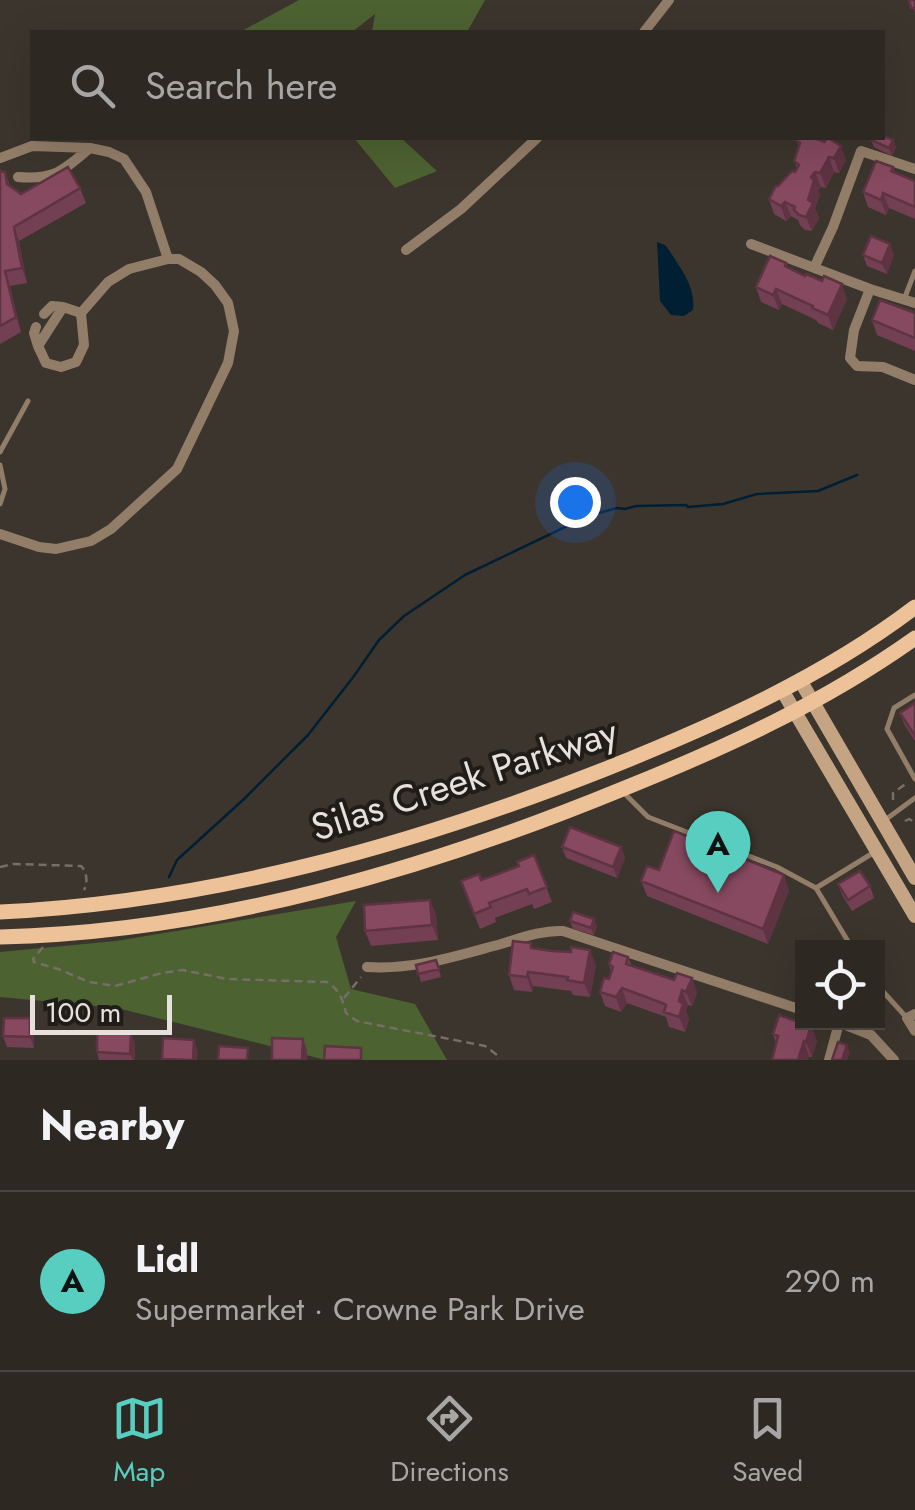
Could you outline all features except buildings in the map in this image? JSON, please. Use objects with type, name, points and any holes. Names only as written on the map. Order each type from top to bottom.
[{"type":"main road","name":"Silas Creek Parkway","points":[[0,912],[86,907],[253,880],[497,810],[710,725],[836,660],[915,607]]},
{"type":"main road","name":"Silas Creek Parkway","points":[[0,937],[152,924],[260,904],[491,839],[621,790],[794,713],[915,638]]},
{"type":"main road","points":[[800,680],[915,878]]},
{"type":"main road","points":[[782,690],[915,916]]},
{"type":"main road","points":[[326,862],[333,886]]},
{"type":"street","points":[[646,30],[669,0]]},
{"type":"street","points":[[406,250],[462,209],[535,140]]},
{"type":"street","points":[[6,167],[32,146],[90,148],[124,160],[146,192],[168,258]]},
{"type":"street","points":[[6,167],[43,179],[90,148]]},
{"type":"street","points":[[814,268],[861,151],[915,169]]},
{"type":"street","points":[[751,244],[909,302]]},
{"type":"street","points":[[0,534],[56,549],[91,541],[124,519],[178,468],[228,363],[234,331],[228,304],[215,284],[179,259],[168,258],[130,269],[108,282],[81,313],[84,344],[76,362],[61,367],[46,363],[34,333],[36,326]]},
{"type":"street","points":[[870,289],[854,330],[850,358],[856,366],[884,367],[915,380]]},
{"type":"street","points":[[44,314],[52,306],[81,313]]},
{"type":"street","points":[[38,346],[63,307]]},
{"type":"street","points":[[367,968],[411,967],[538,933],[563,931],[795,1008]]},
{"type":"street","points":[[911,1016],[915,1031]]},
{"type":"street","points":[[829,1060],[837,1030]]},
{"type":"street","points":[[858,1030],[871,1035],[894,1060]]},
{"type":"lane","points":[[909,302],[915,271]]},
{"type":"lane","points":[[0,452],[28,401]]},
{"type":"lane","points":[[0,465],[5,489],[0,504]]},
{"type":"lane","points":[[913,776],[886,729],[894,708],[915,695]]},
{"type":"lane","points":[[621,790],[648,818],[775,866],[816,888],[847,940]]},
{"type":"lane","points":[[882,822],[915,798]]},
{"type":"lane","points":[[816,888],[876,852]]},
{"type":"lane","points":[[885,992],[911,1016]]},
{"type":"path","points":[[893,800],[892,793],[913,776]]},
{"type":"path","points":[[905,822],[915,822]]},
{"type":"path","points":[[0,867],[81,866],[85,870],[84,890]]},
{"type":"path","points":[[43,947],[34,962],[90,982],[115,986],[183,970],[227,979],[327,982],[335,986],[346,1013],[357,1021],[485,1046],[497,1055],[497,1060]]},
{"type":"path","points":[[343,1000],[367,968]]},
{"type":"green space","points":[[299,0],[485,0],[468,30],[372,30],[375,14],[355,30],[244,30]]},
{"type":"green space","points":[[356,140],[403,140],[437,171],[395,188]]},
{"type":"green space","points":[[356,901],[336,937],[351,989],[415,1004],[447,1060],[326,1060],[117,1008],[0,997],[0,952],[116,941]]},
{"type":"water","points":[[657,242],[669,250],[690,286],[693,310],[684,316],[671,315],[660,301]]},
{"type":"waterway","points":[[169,877],[177,860],[308,735],[379,640],[404,616],[465,575],[588,516],[617,508],[688,507],[723,504],[757,494],[818,491],[857,475]]},
{"type":"place","name":"Lidl","points":[[718,893]]}]
